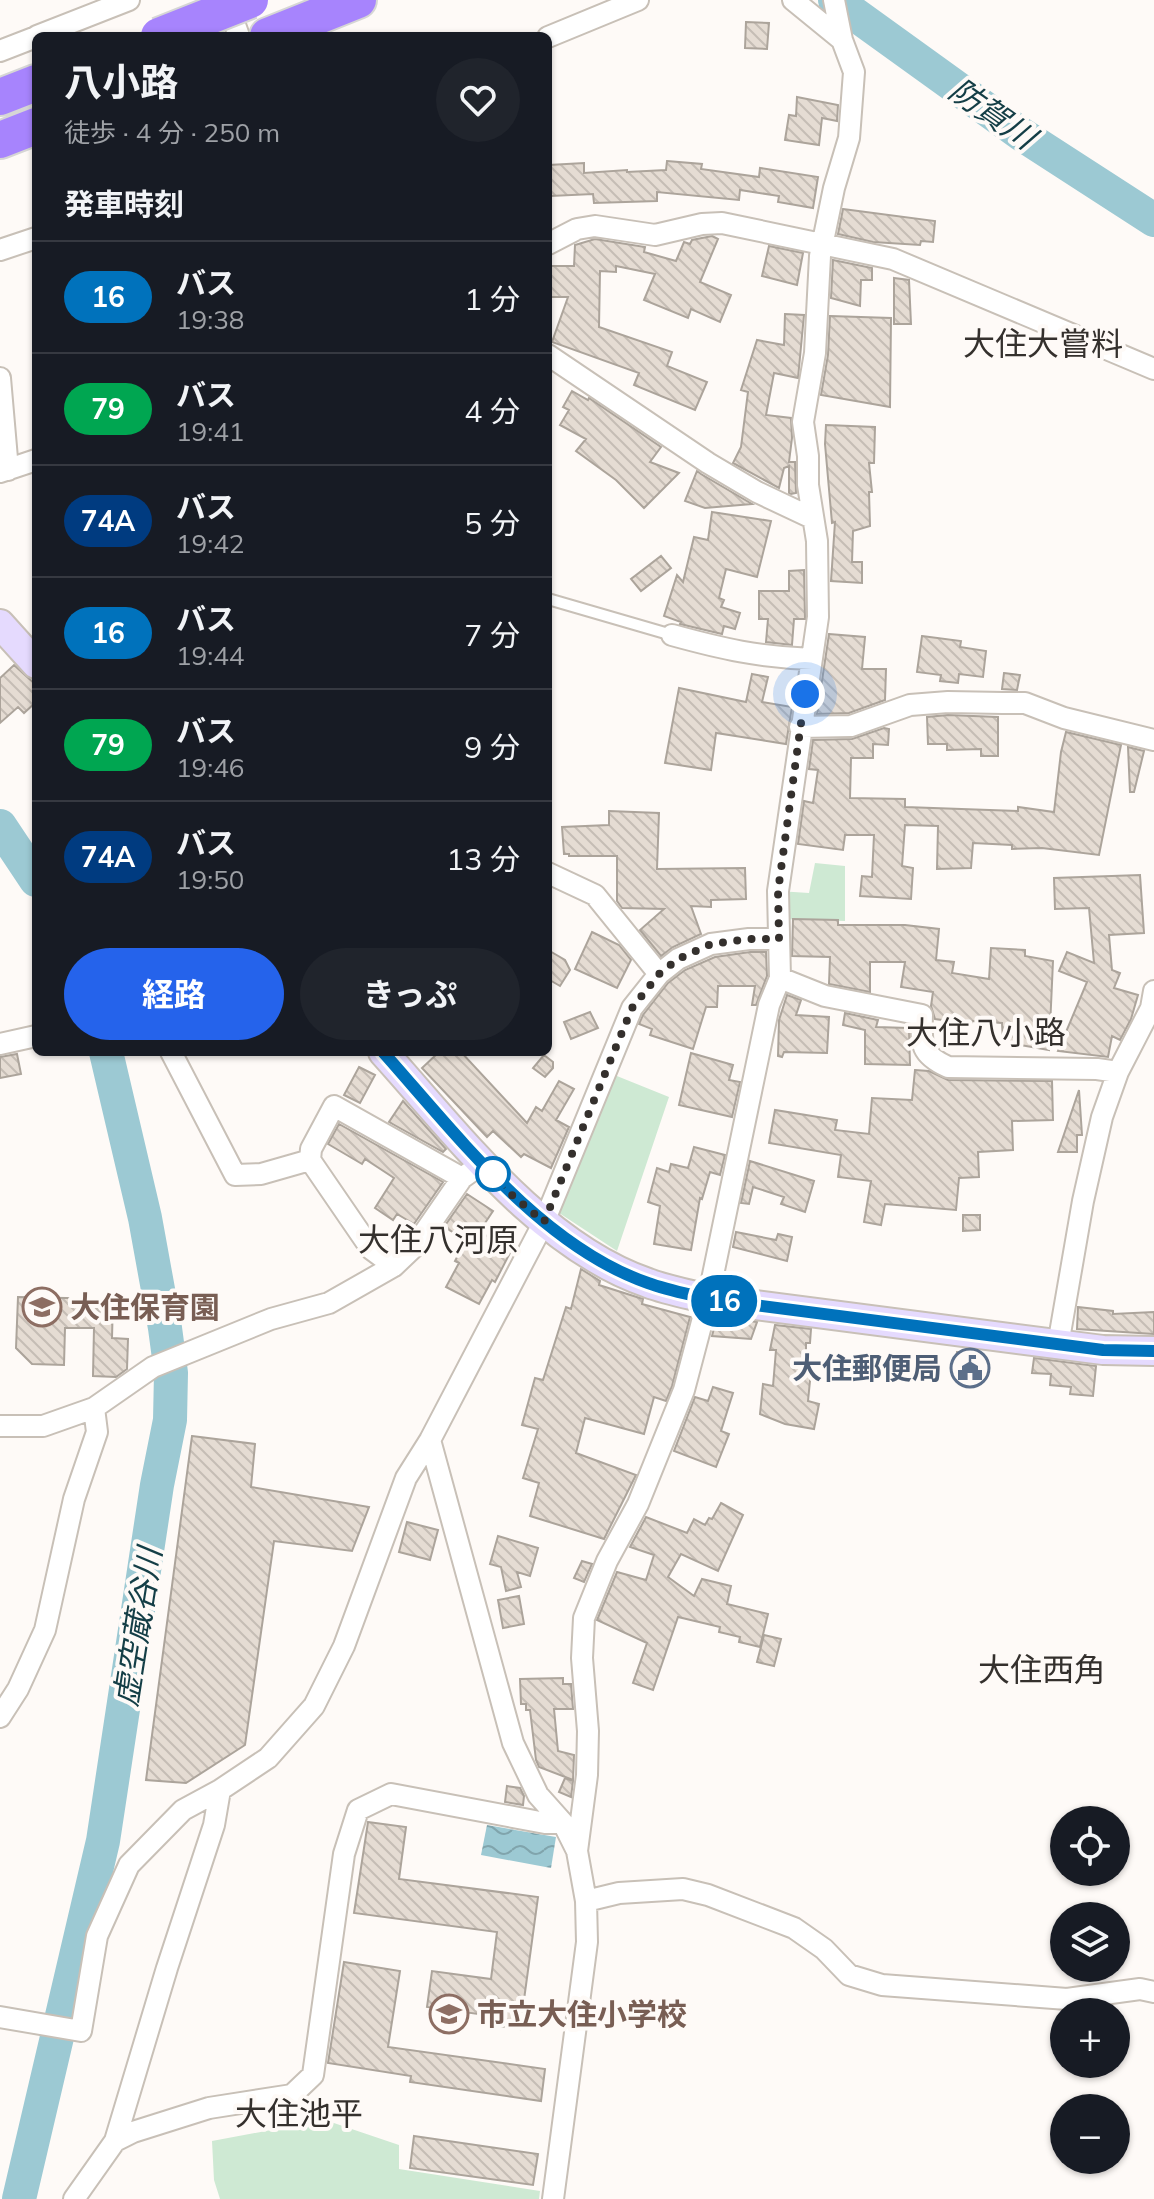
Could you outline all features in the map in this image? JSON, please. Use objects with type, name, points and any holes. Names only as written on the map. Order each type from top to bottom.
[{"type":"highway","points":[[169,32],[250,0]]},
{"type":"highway","points":[[278,32],[358,0]]},
{"type":"highway","points":[[0,97],[32,85]]},
{"type":"highway","points":[[0,140],[32,128]]},
{"type":"street","points":[[47,32],[129,0]]},
{"type":"street","points":[[226,0],[238,32]]},
{"type":"street","points":[[552,35],[638,0]]},
{"type":"street","points":[[793,0],[841,36]]},
{"type":"street","points":[[577,1851],[587,1775],[588,1731],[582,1658],[584,1618],[607,1561],[638,1504],[684,1390],[708,1299],[769,1005],[780,978],[778,891],[818,617],[817,541],[803,422],[815,353],[820,256],[834,188],[849,138],[854,72],[841,36],[834,0]]},
{"type":"street","points":[[0,51],[32,38]]},
{"type":"street","points":[[552,242],[577,229],[595,226],[655,235],[702,224],[722,223],[893,259],[1154,369]]},
{"type":"street","points":[[0,250],[32,239]]},
{"type":"street","points":[[552,358],[708,463],[757,492],[812,518]]},
{"type":"street","points":[[0,378],[4,471],[32,461]]},
{"type":"street","points":[[0,624],[32,660]]},
{"type":"street","points":[[672,635],[765,658],[812,659]]},
{"type":"street","points":[[800,727],[851,726],[910,705],[1025,703],[1064,718],[1154,740]]},
{"type":"street","points":[[552,875],[595,895],[659,974]]},
{"type":"street","points":[[0,2017],[81,2031],[97,1936],[129,1865],[183,1810],[268,1758],[314,1706],[344,1646],[406,1478],[430,1440],[544,1222],[632,1008],[659,974],[678,959],[711,944],[779,939]]},
{"type":"street","points":[[780,978],[825,996],[922,1015],[921,1044],[932,1059],[948,1067],[1118,1072]]},
{"type":"street","points":[[1058,1345],[1083,1201],[1102,1117],[1118,1072],[1153,1003]]},
{"type":"street","points":[[0,1044],[32,1037]]},
{"type":"street","points":[[173,1056],[235,1175],[261,1174],[310,1160]]},
{"type":"street","points":[[386,1056],[472,1171]]},
{"type":"street","points":[[394,1266],[371,1249],[310,1160],[311,1149],[334,1106],[472,1171],[507,1191],[544,1222],[601,1261],[647,1283],[708,1299],[1058,1345],[1154,1351]]},
{"type":"street","points":[[0,1426],[43,1426],[94,1408],[153,1367],[271,1319],[329,1303],[394,1266],[415,1246],[472,1171]]},
{"type":"street","points":[[0,1717],[18,1689],[45,1630],[74,1499],[97,1432],[94,1408]]},
{"type":"street","points":[[430,1440],[513,1743],[538,1795],[563,1823],[577,1851],[586,1901],[587,1942],[553,2199]]},
{"type":"street","points":[[74,2199],[115,2141],[214,1825],[220,1790]]},
{"type":"street","points":[[115,2141],[133,2132],[209,2108],[292,2095],[313,2075],[344,1854],[358,1810],[391,1794],[545,1823],[563,1823]]},
{"type":"street","points":[[586,1901],[619,1893],[683,1889],[708,1895],[794,1928],[824,1949],[849,1975],[882,1985],[1067,1999],[1140,1989],[1154,1992]]},
{"type":"lane","points":[[552,600],[672,635]]},
{"type":"green space","points":[[815,863],[845,866],[845,921],[778,919],[778,891],[809,893]]},
{"type":"green space","points":[[607,1072],[669,1097],[617,1251],[550,1207]]},
{"type":"green space","points":[[325,2120],[399,2145],[399,2169],[540,2191],[539,2199],[220,2199],[214,2180],[212,2141]]},
{"type":"water","points":[[487,1825],[556,1837],[551,1868],[481,1855]]},
{"type":"building","points":[[746,22],[769,23],[767,49],[745,48]]},
{"type":"building","points":[[797,97],[838,105],[837,121],[822,118],[819,145],[785,140],[789,115],[796,116]]},
{"type":"building","points":[[667,161],[702,164],[701,169],[759,177],[760,168],[818,177],[813,208],[778,202],[779,196],[740,190],[739,200],[657,192],[657,201],[594,203],[593,194],[552,196],[552,165],[584,163],[584,173],[666,170]]},
{"type":"building","points":[[843,209],[935,221],[933,242],[921,241],[920,245],[873,242],[838,234]]},
{"type":"building","points":[[712,236],[718,239],[700,282],[731,295],[720,322],[691,309],[688,318],[644,300],[655,274],[616,266],[616,272],[600,271],[599,327],[672,352],[667,366],[707,382],[695,410],[634,385],[639,373],[552,342],[568,297],[552,297],[552,266],[574,266],[575,245],[595,239],[645,247],[644,252],[676,261],[684,242],[690,244],[692,240]]},
{"type":"building","points":[[769,246],[803,253],[797,285],[762,276]]},
{"type":"building","points":[[833,260],[872,268],[872,280],[861,280],[860,306],[831,298]]},
{"type":"building","points":[[894,278],[909,280],[911,324],[894,324]]},
{"type":"building","points":[[785,314],[804,315],[798,378],[774,373],[766,415],[791,418],[789,462],[795,462],[796,493],[791,494],[789,466],[784,468],[779,488],[733,463],[741,447],[748,392],[741,390],[757,340],[784,345]]},
{"type":"building","points":[[830,316],[891,318],[890,407],[821,395],[828,355]]},
{"type":"building","points":[[572,391],[589,398],[661,447],[650,462],[679,473],[644,508],[616,480],[576,451],[586,439],[560,425],[569,410],[563,407]]},
{"type":"building","points":[[826,425],[875,427],[874,463],[869,463],[872,492],[869,492],[870,526],[853,531],[852,562],[862,562],[862,583],[831,581],[835,522],[832,523]]},
{"type":"building","points":[[697,471],[752,504],[705,508],[685,501]]},
{"type":"building","points":[[712,512],[771,521],[757,577],[726,569],[719,598],[724,600],[721,607],[740,613],[735,629],[724,626],[722,634],[680,624],[664,616],[677,575],[683,582],[694,537],[708,540]]},
{"type":"building","points":[[661,556],[671,568],[641,591],[631,579]]},
{"type":"building","points":[[804,570],[805,619],[794,619],[792,645],[766,642],[768,619],[759,619],[759,591],[789,591],[789,571]]},
{"type":"building","points":[[829,634],[865,637],[862,669],[886,669],[885,700],[849,713],[817,714]]},
{"type":"building","points":[[922,636],[961,641],[960,647],[986,651],[983,677],[959,674],[958,683],[940,681],[941,675],[917,672]]},
{"type":"building","points":[[14,665],[32,681],[32,706],[24,713],[18,707],[0,723],[0,678]]},
{"type":"building","points":[[1004,673],[1020,675],[1017,690],[1002,689]]},
{"type":"building","points":[[752,674],[768,677],[762,702],[792,707],[786,744],[716,733],[711,770],[665,763],[679,688],[746,702]]},
{"type":"building","points":[[927,717],[998,717],[998,756],[981,756],[981,749],[947,750],[947,744],[928,744]]},
{"type":"building","points":[[889,729],[888,745],[873,744],[873,758],[851,758],[850,798],[905,799],[905,807],[1018,811],[1018,807],[1054,812],[1066,732],[1121,745],[1099,855],[973,843],[971,868],[937,869],[938,826],[905,825],[902,866],[913,868],[911,899],[860,896],[862,876],[872,877],[874,835],[845,835],[843,850],[798,844],[804,801],[813,803],[818,770],[809,769],[813,740],[852,739]]},
{"type":"building","points":[[1128,747],[1144,751],[1134,792],[1130,792]]},
{"type":"building","points":[[609,811],[659,813],[657,869],[745,868],[746,899],[711,900],[711,907],[691,906],[701,934],[661,956],[640,930],[664,909],[622,908],[617,901],[617,856],[564,854],[562,827],[609,825]]},
{"type":"building","points":[[1140,875],[1144,933],[1109,935],[1112,970],[1120,973],[1114,988],[1138,995],[1131,1019],[1120,1040],[1112,1036],[1108,1057],[1058,1051],[1087,982],[1059,971],[1067,952],[1094,963],[1089,908],[1055,909],[1054,878]]},
{"type":"building","points":[[793,919],[838,920],[838,925],[905,925],[939,929],[936,960],[954,962],[952,973],[989,979],[991,948],[1025,950],[1025,956],[1053,961],[1049,1050],[1003,1042],[1002,1023],[972,1021],[971,1024],[935,1019],[931,1006],[933,992],[901,987],[905,962],[870,962],[870,992],[829,984],[830,957],[792,956]]},
{"type":"building","points":[[592,932],[619,945],[631,960],[617,988],[575,969]]},
{"type":"building","points":[[552,952],[565,960],[570,970],[560,986],[552,981]]},
{"type":"building","points":[[766,952],[767,976],[756,1005],[752,1005],[755,986],[718,986],[717,1007],[706,1007],[693,1049],[650,1035],[652,1029],[639,1024],[668,983],[685,970],[715,957]]},
{"type":"building","points":[[787,995],[801,1000],[796,1015],[829,1017],[827,1053],[784,1052],[782,1057],[778,1056],[779,1020]]},
{"type":"building","points":[[590,1012],[598,1028],[571,1039],[564,1022]]},
{"type":"building","points":[[845,1013],[878,1020],[876,1027],[909,1028],[910,1065],[865,1064],[865,1030],[843,1025]]},
{"type":"building","points":[[691,1053],[733,1065],[729,1080],[740,1082],[732,1117],[679,1105]]},
{"type":"building","points":[[17,1054],[21,1074],[0,1078],[0,1057]]},
{"type":"building","points":[[435,1056],[465,1056],[527,1123],[536,1107],[542,1111],[559,1081],[574,1089],[556,1120],[569,1127],[551,1168],[524,1154],[521,1157],[493,1131],[487,1137],[422,1068]]},
{"type":"building","points":[[543,1056],[553,1062],[553,1068],[545,1077],[533,1068]]},
{"type":"building","points":[[359,1067],[375,1075],[360,1103],[344,1095]]},
{"type":"building","points":[[915,1070],[929,1071],[948,1080],[1052,1081],[1053,1120],[1012,1121],[1013,1150],[978,1152],[979,1177],[959,1178],[956,1210],[885,1204],[881,1225],[864,1222],[871,1181],[838,1177],[841,1155],[769,1143],[775,1110],[837,1120],[835,1130],[869,1134],[872,1098],[912,1100]]},
{"type":"building","points":[[1079,1090],[1082,1135],[1077,1135],[1077,1152],[1058,1152]]},
{"type":"building","points":[[403,1101],[446,1149],[443,1152],[389,1122]]},
{"type":"building","points":[[339,1124],[443,1182],[414,1224],[397,1214],[393,1220],[375,1208],[394,1178],[365,1159],[362,1164],[328,1144]]},
{"type":"building","points":[[694,1147],[725,1155],[720,1175],[710,1172],[700,1198],[691,1250],[654,1244],[660,1206],[648,1202],[657,1168],[669,1172],[671,1164],[688,1168]]},
{"type":"building","points":[[750,1161],[814,1181],[805,1212],[781,1204],[784,1197],[753,1187],[749,1204],[741,1203]]},
{"type":"building","points":[[467,1194],[493,1211],[479,1232],[512,1249],[495,1282],[492,1280],[479,1304],[446,1287],[459,1263],[455,1261],[466,1240],[444,1227]]},
{"type":"building","points":[[963,1215],[980,1215],[980,1230],[963,1231]]},
{"type":"building","points":[[736,1232],[776,1240],[778,1234],[792,1237],[787,1261],[733,1247]]},
{"type":"building","points":[[581,1269],[600,1281],[599,1285],[643,1299],[642,1304],[690,1317],[672,1386],[666,1401],[654,1397],[644,1434],[585,1418],[576,1453],[636,1475],[604,1539],[530,1516],[539,1483],[523,1478],[538,1429],[522,1425],[535,1378],[543,1380],[566,1307],[571,1309]]},
{"type":"building","points":[[18,1297],[113,1299],[112,1338],[128,1339],[127,1369],[116,1377],[93,1376],[94,1328],[65,1328],[64,1365],[32,1364],[16,1348]]},
{"type":"building","points":[[1078,1307],[1113,1311],[1113,1314],[1154,1312],[1154,1334],[1077,1329]]},
{"type":"building","points":[[717,1317],[757,1322],[751,1339],[712,1336]]},
{"type":"building","points":[[775,1325],[811,1329],[810,1343],[806,1343],[806,1371],[811,1371],[808,1401],[819,1404],[814,1429],[785,1424],[760,1414],[763,1384],[773,1386],[776,1350],[770,1350]]},
{"type":"building","points":[[957,1352],[984,1355],[982,1381],[954,1378]]},
{"type":"building","points":[[1034,1358],[1096,1366],[1093,1396],[1070,1394],[1071,1387],[1050,1385],[1051,1374],[1032,1373]]},
{"type":"building","points":[[713,1387],[733,1393],[721,1431],[729,1434],[716,1467],[674,1451],[695,1397],[708,1401]]},
{"type":"building","points":[[192,1436],[255,1444],[251,1487],[369,1507],[352,1551],[274,1541],[245,1745],[186,1783],[146,1780]]},
{"type":"building","points":[[721,1503],[743,1515],[718,1571],[681,1554],[668,1577],[694,1596],[702,1579],[731,1586],[727,1604],[768,1614],[760,1647],[739,1642],[740,1637],[719,1632],[720,1627],[678,1617],[653,1690],[633,1683],[647,1643],[597,1620],[617,1572],[646,1580],[654,1555],[630,1547],[646,1517],[687,1533],[694,1519],[705,1525],[709,1518],[712,1519]]},
{"type":"building","points":[[407,1522],[438,1530],[430,1560],[399,1552]]},
{"type":"building","points":[[498,1536],[538,1548],[530,1576],[517,1572],[521,1587],[506,1591],[501,1567],[490,1564]]},
{"type":"building","points":[[582,1561],[592,1564],[584,1582],[574,1578]]},
{"type":"building","points":[[519,1596],[524,1624],[503,1628],[498,1600]]},
{"type":"building","points":[[764,1635],[781,1639],[774,1666],[757,1662]]},
{"type":"building","points":[[563,1678],[563,1684],[571,1684],[573,1709],[554,1709],[558,1751],[574,1755],[573,1780],[539,1767],[530,1710],[526,1710],[526,1704],[521,1704],[520,1679]]},
{"type":"building","points":[[565,1778],[573,1781],[571,1797],[559,1792]]},
{"type":"building","points":[[507,1786],[520,1788],[524,1796],[523,1805],[505,1802]]},
{"type":"building","points":[[368,1822],[406,1827],[399,1879],[538,1897],[520,2029],[485,2024],[486,2015],[427,2007],[432,1971],[491,1979],[497,1932],[354,1913]]},
{"type":"building","points":[[344,1962],[400,1971],[388,2047],[545,2069],[541,2101],[410,2082],[411,2076],[328,2063]]},
{"type":"building","points":[[414,2136],[538,2154],[533,2185],[410,2168]]},
{"type":"waterway","name":"防賀川","points":[[835,0],[1021,134],[1154,220]]},
{"type":"waterway","name":"虚空蔵谷川","points":[[0,826],[32,874]]},
{"type":"waterway","name":"虚空蔵谷川","points":[[19,2199],[103,1841],[157,1485],[170,1420],[171,1373],[165,1328],[145,1218],[107,1056]]},
{"type":"bus line","name":"16","points":[[387,1056],[507,1191],[544,1222],[601,1261],[647,1283],[708,1299],[1103,1350],[1154,1351]]},
{"type":"place","name":"大住保育園","points":[[42,1307]]},
{"type":"place","name":"大住郵便局","points":[[970,1368]]},
{"type":"place","name":"市立大住小学校","points":[[449,2014]]},
{"type":"district","name":"大住大嘗料","points":[[1043,343]]},
{"type":"district","name":"大住八小路","points":[[986,1032]]},
{"type":"district","name":"大住八河原","points":[[438,1239]]},
{"type":"district","name":"大住西角","points":[[1042,1669]]},
{"type":"district","name":"大住池平","points":[[299,2113]]},
{"type":"route","points":[[493,1174],[507,1191],[544,1222],[632,1008],[659,974],[678,959],[711,944],[779,939],[778,891],[805,694]]}]
